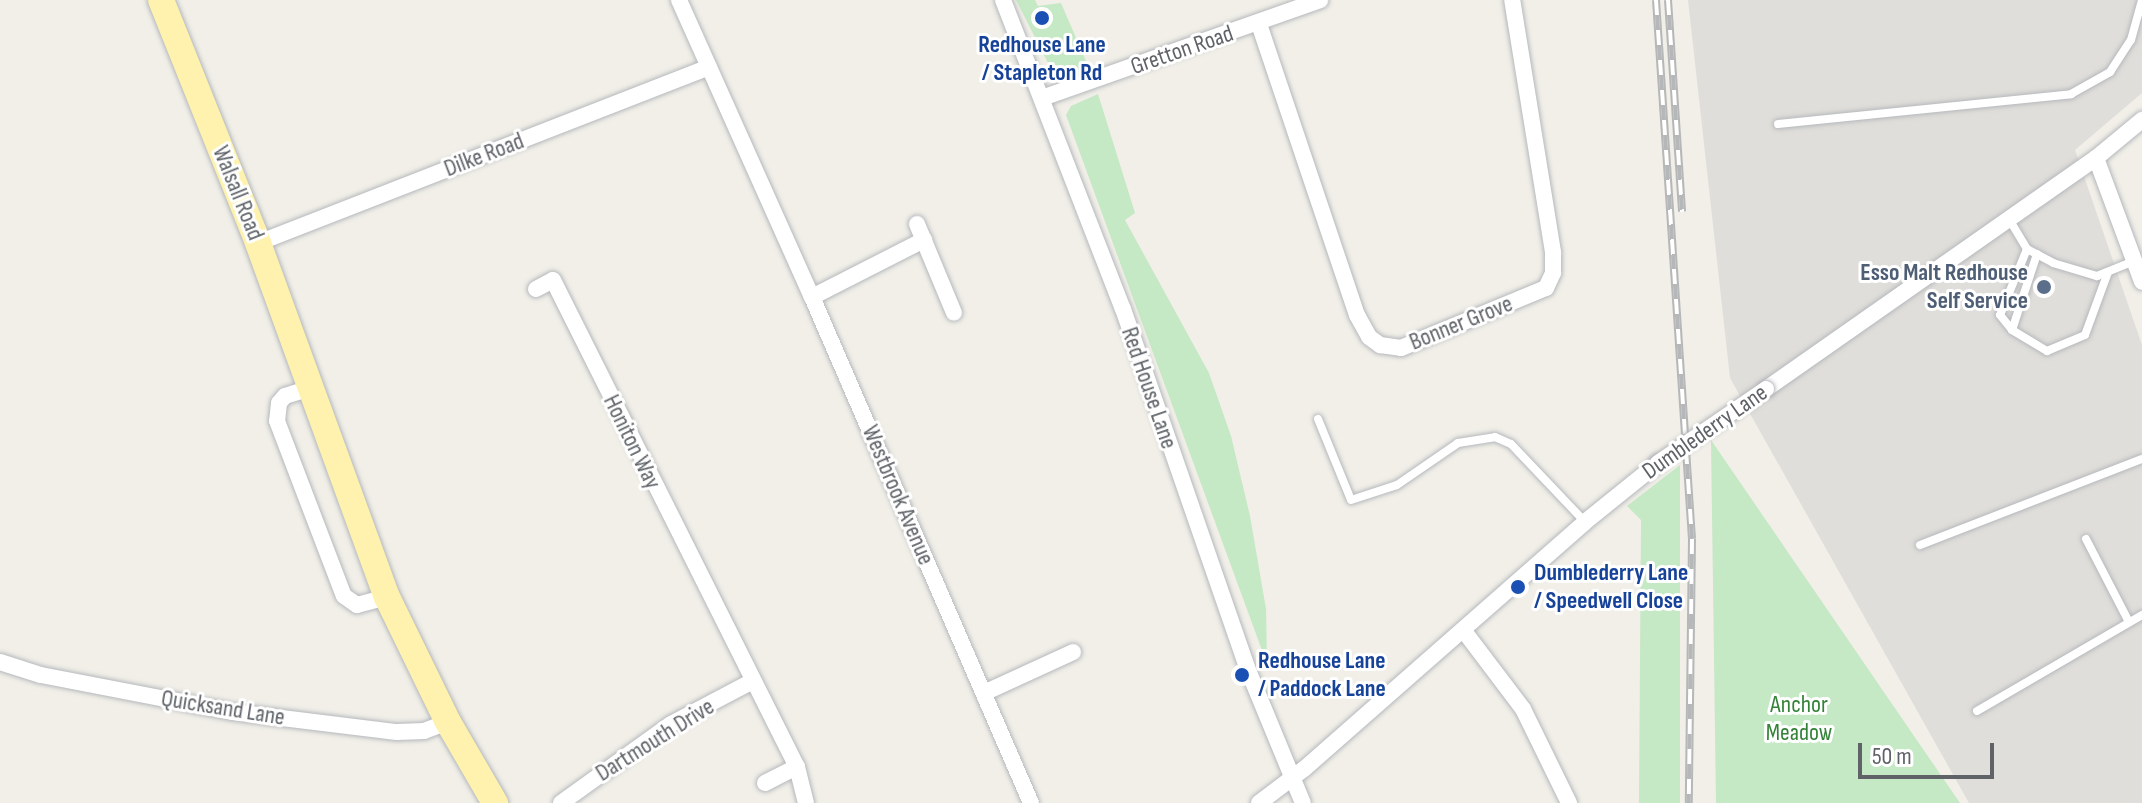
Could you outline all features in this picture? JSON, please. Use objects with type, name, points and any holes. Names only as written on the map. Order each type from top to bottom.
[{"type":"main road","name":"Walsall Road","points":[[161,0],[258,243],[387,597],[448,722],[495,803]]},
{"type":"street","name":"Red House Lane","points":[[1003,0],[1123,309],[1241,650],[1303,803]]},
{"type":"street","name":"Gretton Road","points":[[1042,98],[1259,24],[1292,5],[1320,0]]},
{"type":"street","name":"Bonner Grove","points":[[1259,24],[1357,315],[1369,337],[1380,345],[1401,348],[1546,288],[1553,273],[1553,252],[1512,0]]},
{"type":"street","name":"Westbrook Avenue","points":[[684,2],[709,67],[1031,803]]},
{"type":"street","name":"Dilke Road","points":[[258,243],[709,67]]},
{"type":"street","name":"Dumblederry Lane","points":[[1259,803],[1464,631],[1585,522],[1658,463],[2096,158],[2142,120]]},
{"type":"street","points":[[2096,158],[2142,282]]},
{"type":"street","points":[[917,224],[954,313]]},
{"type":"street","points":[[812,297],[924,240]]},
{"type":"street","name":"Honiton Way","points":[[536,289],[553,280],[713,624],[751,682],[797,767],[806,803]]},
{"type":"street","points":[[311,388],[285,396],[279,403],[277,421],[344,596],[357,605],[387,597]]},
{"type":"street","points":[[1464,631],[1523,709],[1569,803]]},
{"type":"street","points":[[984,693],[1073,652]]},
{"type":"street","name":"Quicksand Lane","points":[[0,662],[41,675],[265,716],[397,732],[424,731],[448,722]]},
{"type":"street","name":"Dartmouth Drive","points":[[561,803],[671,724],[751,682]]},
{"type":"street","points":[[765,783],[797,767]]},
{"type":"lane","points":[[1778,124],[2071,94],[2110,72],[2131,40],[2142,0]]},
{"type":"lane","points":[[2009,219],[2027,249],[2097,276],[2135,261]]},
{"type":"lane","points":[[2027,249],[2000,315],[2012,330],[2047,351],[2085,335],[2108,272]]},
{"type":"lane","points":[[2012,330],[2037,254]]},
{"type":"lane","points":[[1318,419],[1351,500],[1397,485],[1458,443],[1495,437],[1511,444],[1585,522]]},
{"type":"lane","points":[[1920,545],[2142,459]]},
{"type":"lane","points":[[2086,539],[2129,622]]},
{"type":"lane","points":[[1977,711],[2142,615]]},
{"type":"shaded area","points":[[1688,0],[2142,0],[2142,93],[2075,150],[2142,345],[2142,803],[1969,803],[1730,378]]},
{"type":"green space","points":[[1016,0],[1035,0],[1038,6],[1061,3],[1089,68],[1068,75],[1050,67]]},
{"type":"green space","points":[[1098,94],[1135,213],[1125,220],[1209,373],[1231,436],[1250,516],[1266,609],[1267,664],[1066,115],[1071,106]]},
{"type":"green space","name":"Anchor Meadow","points":[[1711,440],[1960,803],[1716,803]]},
{"type":"green space","points":[[1680,465],[1680,803],[1639,803],[1641,520],[1627,506]]},
{"type":"railway","points":[[1656,0],[1692,539],[1689,803]]},
{"type":"railway","points":[[1668,0],[1682,212]]},
{"type":"place","name":"Redhouse Lane / Stapleton Rd","points":[[1042,18]]},
{"type":"place","name":"Esso Malt Redhouse Self Service","points":[[2044,287]]},
{"type":"place","name":"Dumblederry Lane / Speedwell Close","points":[[1518,587]]},
{"type":"place","name":"Redhouse Lane / Paddock Lane","points":[[1242,675]]}]
